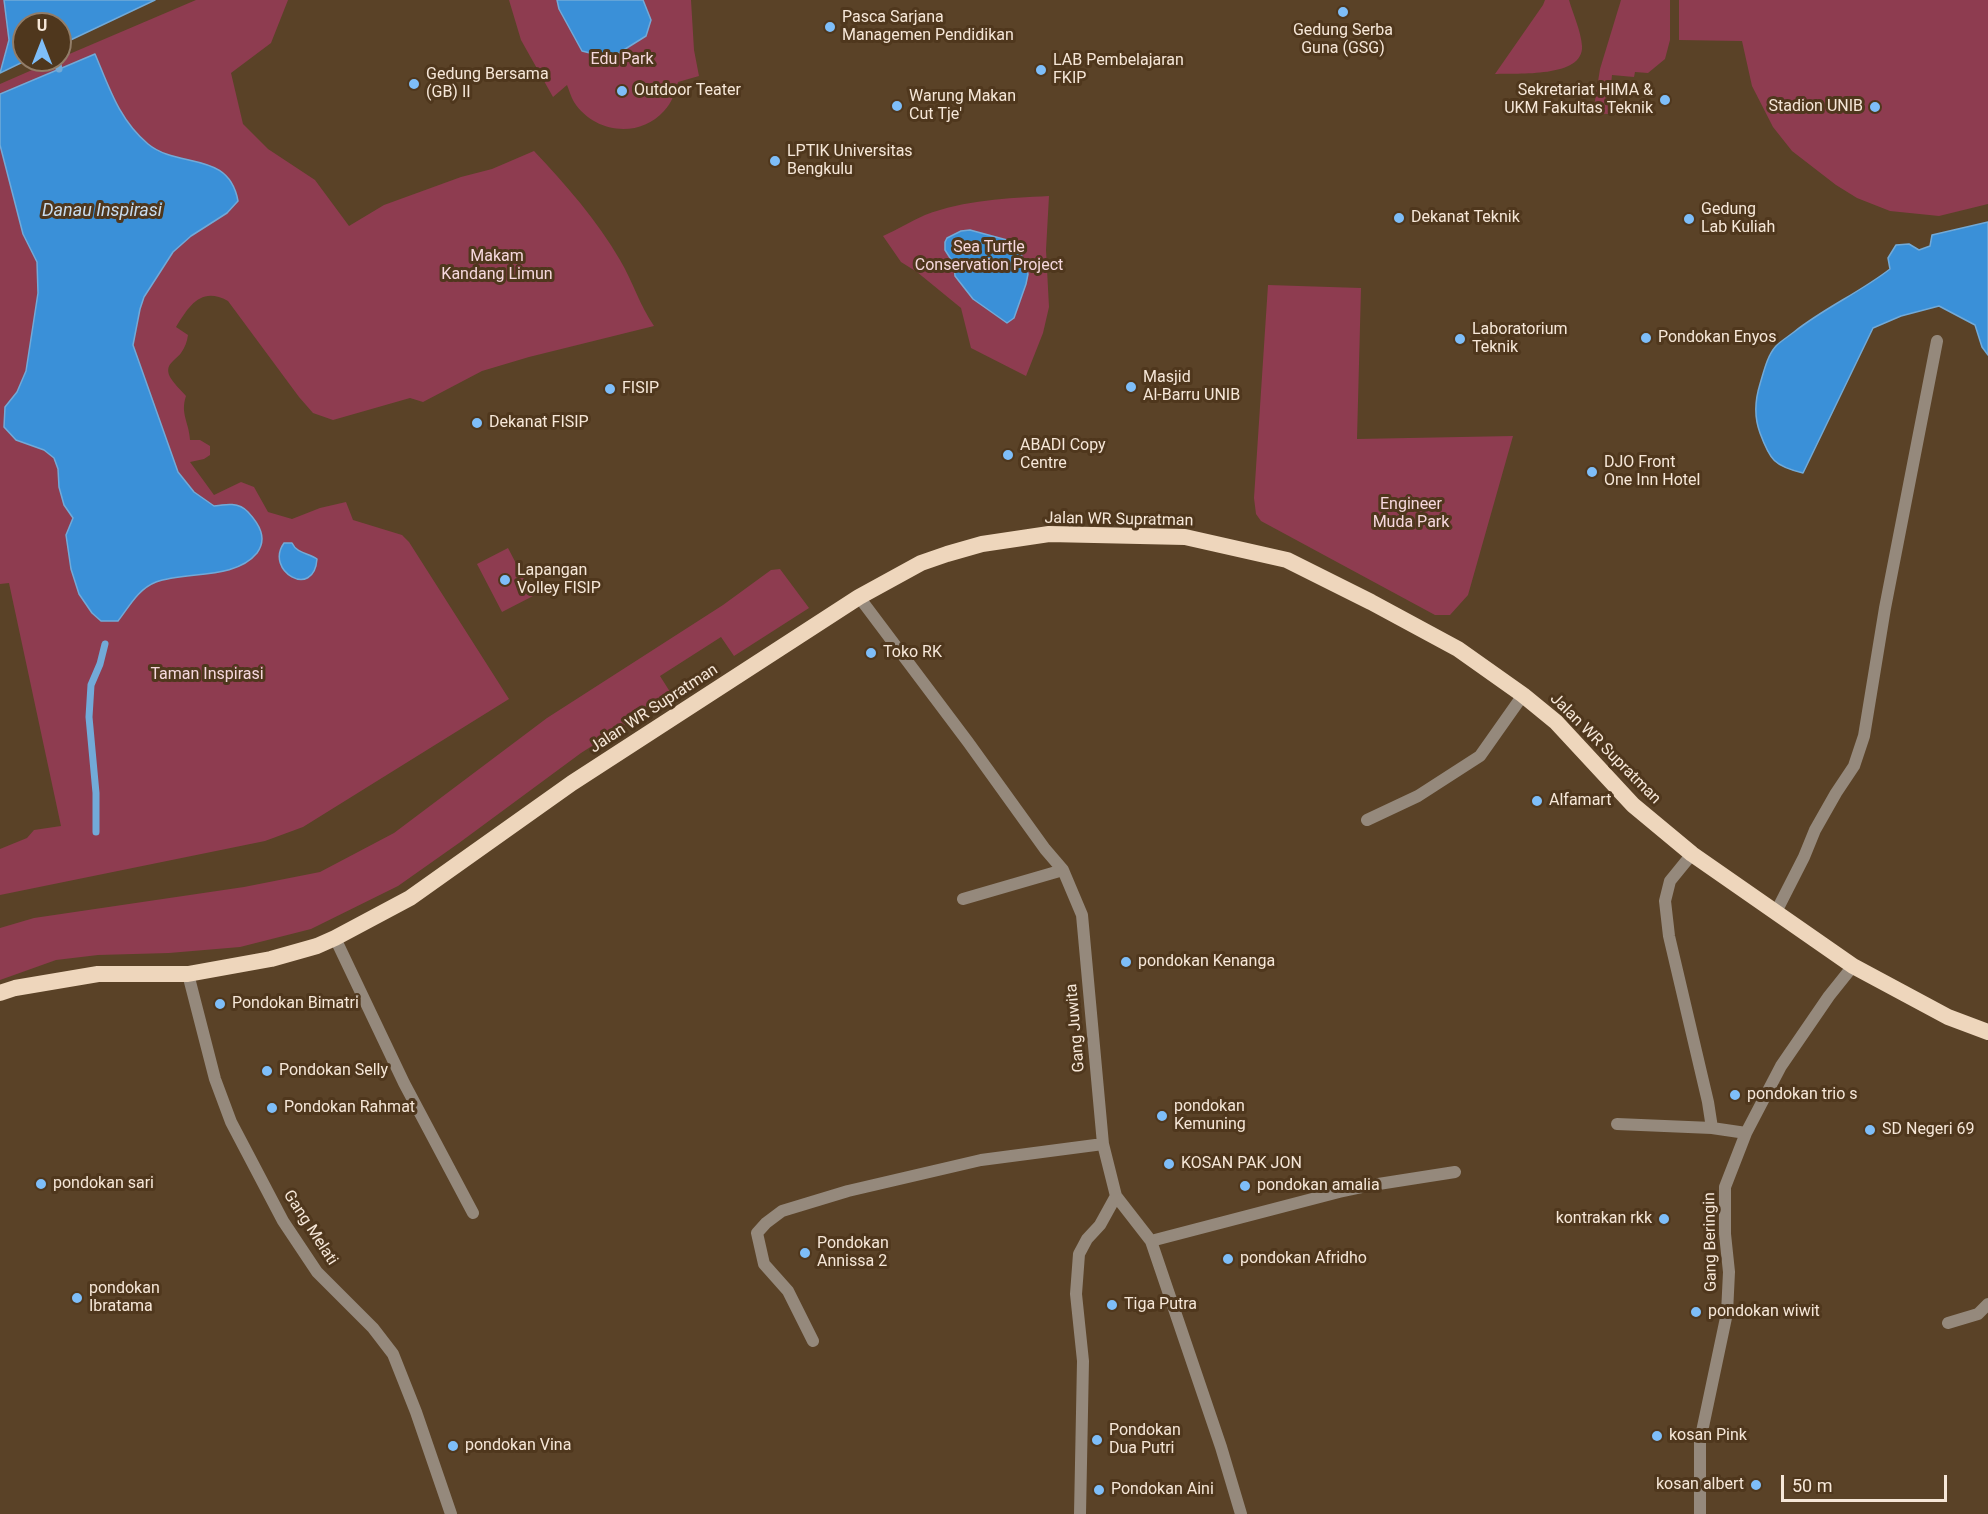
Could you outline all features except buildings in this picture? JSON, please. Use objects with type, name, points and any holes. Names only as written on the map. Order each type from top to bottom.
[{"type":"highway","name":"Jalan WR Supratman","points":[[0,993],[15,987],[98,974],[188,974],[271,959],[317,946],[410,898],[572,783],[859,597],[921,563],[982,544],[1049,534],[1185,537],[1287,560],[1371,602],[1447,643],[1523,695],[1556,722],[1633,805],[1692,854],[1853,966],[1948,1017],[1988,1032]]},
{"type":"street","points":[[1776,912],[1815,830],[1854,766],[1864,736],[1885,608],[1937,341]]},
{"type":"street","name":"Gang Juwita","points":[[859,597],[1045,849],[1063,870],[1082,915],[1103,1144],[1116,1196]]},
{"type":"street","points":[[1367,820],[1418,796],[1479,756],[1523,695]]},
{"type":"street","points":[[1692,854],[1670,881],[1665,901],[1669,936],[1712,1128]]},
{"type":"street","points":[[963,900],[1063,870]]},
{"type":"street","points":[[335,938],[404,1083],[473,1213]]},
{"type":"street","name":"Gang Beringin","points":[[1700,1514],[1700,1440],[1727,1312],[1729,1272],[1725,1234],[1725,1187],[1746,1133],[1781,1066],[1829,996],[1853,966]]},
{"type":"street","name":"Gang Melati","points":[[188,974],[215,1079],[231,1122],[283,1221],[317,1272],[373,1328],[393,1354],[416,1412],[451,1514]]},
{"type":"street","points":[[1617,1124],[1712,1128],[1746,1133]]},
{"type":"street","points":[[813,1341],[788,1291],[764,1264],[757,1233],[765,1223],[782,1211],[848,1191],[981,1160],[1103,1144]]},
{"type":"street","points":[[1151,1241],[1340,1192],[1455,1172]]},
{"type":"street","points":[[1080,1514],[1083,1361],[1076,1294],[1079,1254],[1087,1239],[1100,1225],[1116,1196],[1151,1241],[1221,1447],[1241,1514]]},
{"type":"street","points":[[1948,1323],[1978,1314],[1988,1304]]},
{"type":"green space","points":[[0,0],[4,0],[9,40],[0,73]]},
{"type":"green space","name":"Taman Inspirasi","points":[[196,0],[288,0],[271,43],[231,73],[243,124],[268,149],[315,180],[349,226],[384,205],[461,177],[492,169],[534,151],[569,190],[611,245],[654,326],[482,371],[423,402],[410,398],[333,420],[313,413],[228,301],[210,296],[197,300],[176,327],[188,335],[182,351],[168,369],[173,382],[186,396],[184,413],[190,440],[200,440],[210,446],[210,455],[190,462],[214,495],[241,482],[254,487],[268,512],[292,519],[320,508],[346,502],[353,520],[402,535],[409,542],[509,699],[303,827],[265,841],[0,895],[0,849],[27,838],[34,830],[61,826],[9,583],[0,584],[0,84],[28,72],[72,72],[72,53]]},
{"type":"green space","name":"Edu Park","points":[[509,0],[691,0],[694,50],[699,76],[678,82],[669,104],[654,120],[630,129],[605,126],[583,112],[574,102],[567,85],[553,97],[521,40]]},
{"type":"green space","points":[[1545,0],[1569,0],[1579,29],[1582,46],[1580,56],[1572,64],[1548,72],[1495,74],[1543,5]]},
{"type":"green space","points":[[1621,0],[1670,0],[1670,40],[1665,59],[1648,73],[1635,72],[1634,77],[1612,75],[1608,114],[1593,113],[1600,69]]},
{"type":"green space","name":"Stadion UNIB","points":[[1679,0],[1988,0],[1988,204],[1939,216],[1890,211],[1857,198],[1836,185],[1792,151],[1773,127],[1752,86],[1742,41],[1679,40]]},
{"type":"green space","name":"Sea Turtle Conservation Project","points":[[1049,196],[1046,250],[1049,307],[1043,333],[1026,376],[971,348],[961,308],[901,262],[883,236],[925,215],[955,206],[1002,199]]},
{"type":"green space","name":"Engineer Muda Park","points":[[1268,285],[1361,288],[1357,439],[1513,436],[1468,595],[1450,615],[1435,615],[1261,521],[1256,514],[1254,498]]},
{"type":"green space","name":"Lapangan Volley FISIP","points":[[508,548],[533,596],[502,612],[477,564]]},
{"type":"green space","points":[[780,569],[809,608],[734,656],[721,637],[660,676],[672,695],[581,753],[398,886],[311,929],[240,947],[169,953],[98,955],[56,960],[0,980],[0,928],[34,918],[244,887],[320,872],[394,833],[547,718],[723,605],[771,570]]},
{"type":"water","points":[[4,0],[155,0],[72,39],[72,12],[12,12],[12,67],[0,73],[9,40]]},
{"type":"water","points":[[557,0],[643,0],[651,20],[646,36],[614,56],[598,55],[582,51],[559,9]]},
{"type":"water","name":"Danau Inspirasi","points":[[95,54],[122,114],[138,135],[160,152],[213,167],[224,174],[233,185],[238,201],[227,213],[191,236],[173,252],[144,297],[133,345],[178,472],[194,492],[214,506],[232,504],[248,512],[261,531],[262,542],[257,553],[248,562],[236,567],[210,574],[168,579],[150,585],[134,599],[118,621],[101,621],[92,613],[79,594],[71,569],[66,535],[73,518],[64,505],[54,458],[44,450],[16,440],[4,427],[5,407],[17,392],[26,371],[38,293],[37,262],[23,234],[0,145],[0,94],[52,72],[72,72],[72,64]]},
{"type":"water","points":[[1988,222],[1988,355],[1982,347],[1975,325],[1939,306],[1901,316],[1873,328],[1803,473],[1785,468],[1774,460],[1760,433],[1756,402],[1764,369],[1776,346],[1805,323],[1890,269],[1888,258],[1896,245],[1909,244],[1919,250],[1930,246],[1932,235]]},
{"type":"water","points":[[970,230],[1007,240],[1018,247],[1023,259],[1028,274],[1026,284],[1014,318],[1007,323],[973,299],[955,276],[954,264],[945,250],[945,242],[947,238],[961,231]]},
{"type":"water","points":[[284,543],[292,543],[300,551],[317,559],[314,571],[308,578],[292,577],[285,571],[280,563],[280,553]]},
{"type":"waterway","points":[[96,832],[96,793],[89,717],[91,685],[105,644]]},
{"type":"place","name":"Gedung Serba Guna (GSG)","points":[[1343,12]]},
{"type":"place","name":"Pasca Sarjana Managemen Pendidikan","points":[[830,27]]},
{"type":"place","name":"LAB Pembelajaran FKIP","points":[[1041,70]]},
{"type":"place","name":"Gedung Bersama (GB) II","points":[[414,84]]},
{"type":"place","name":"Outdoor Teater","points":[[622,91]]},
{"type":"place","name":"Sekretariat HIMA & UKM Fakultas Teknik","points":[[1665,100]]},
{"type":"place","name":"Warung Makan Cut Tje'","points":[[897,106]]},
{"type":"place","name":"Stadion UNIB","points":[[1875,107]]},
{"type":"place","name":"LPTIK Universitas Bengkulu","points":[[775,161]]},
{"type":"place","name":"Dekanat Teknik","points":[[1399,218]]},
{"type":"place","name":"Gedung Lab Kuliah","points":[[1689,219]]},
{"type":"place","name":"Pondokan Enyos","points":[[1646,338]]},
{"type":"place","name":"Laboratorium Teknik","points":[[1460,339]]},
{"type":"place","name":"Masjid Al-Barru UNIB","points":[[1131,387]]},
{"type":"place","name":"FISIP","points":[[610,389]]},
{"type":"place","name":"Dekanat FISIP","points":[[477,423]]},
{"type":"place","name":"ABADI Copy Centre","points":[[1008,455]]},
{"type":"place","name":"DJO Front One Inn Hotel","points":[[1592,472]]},
{"type":"place","name":"Lapangan Volley FISIP","points":[[505,580]]},
{"type":"place","name":"Toko RK","points":[[871,653]]},
{"type":"place","name":"Alfamart","points":[[1537,801]]},
{"type":"place","name":"pondokan Kenanga","points":[[1126,962]]},
{"type":"place","name":"Pondokan Bimatri","points":[[220,1004]]},
{"type":"place","name":"Pondokan Selly","points":[[267,1071]]},
{"type":"place","name":"pondokan trio s","points":[[1735,1095]]},
{"type":"place","name":"Pondokan Rahmat","points":[[272,1108]]},
{"type":"place","name":"pondokan Kemuning","points":[[1162,1116]]},
{"type":"place","name":"SD Negeri 69","points":[[1870,1130]]},
{"type":"place","name":"KOSAN PAK JON","points":[[1169,1164]]},
{"type":"place","name":"pondokan sari","points":[[41,1184]]},
{"type":"place","name":"pondokan amalia","points":[[1245,1186]]},
{"type":"place","name":"kontrakan rkk","points":[[1664,1219]]},
{"type":"place","name":"Pondokan Annissa 2","points":[[805,1253]]},
{"type":"place","name":"pondokan Afridho","points":[[1228,1259]]},
{"type":"place","name":"pondokan Ibratama","points":[[77,1298]]},
{"type":"place","name":"Tiga Putra","points":[[1112,1305]]},
{"type":"place","name":"pondokan wiwit","points":[[1696,1312]]},
{"type":"place","name":"kosan Pink","points":[[1657,1436]]},
{"type":"place","name":"Pondokan Dua Putri","points":[[1097,1440]]},
{"type":"place","name":"pondokan Vina","points":[[453,1446]]},
{"type":"place","name":"kosan albert","points":[[1756,1485]]},
{"type":"place","name":"Pondokan Aini","points":[[1099,1490]]},
{"type":"park label","name":"Makam Kandang Limun","points":[[497,266]]}]
